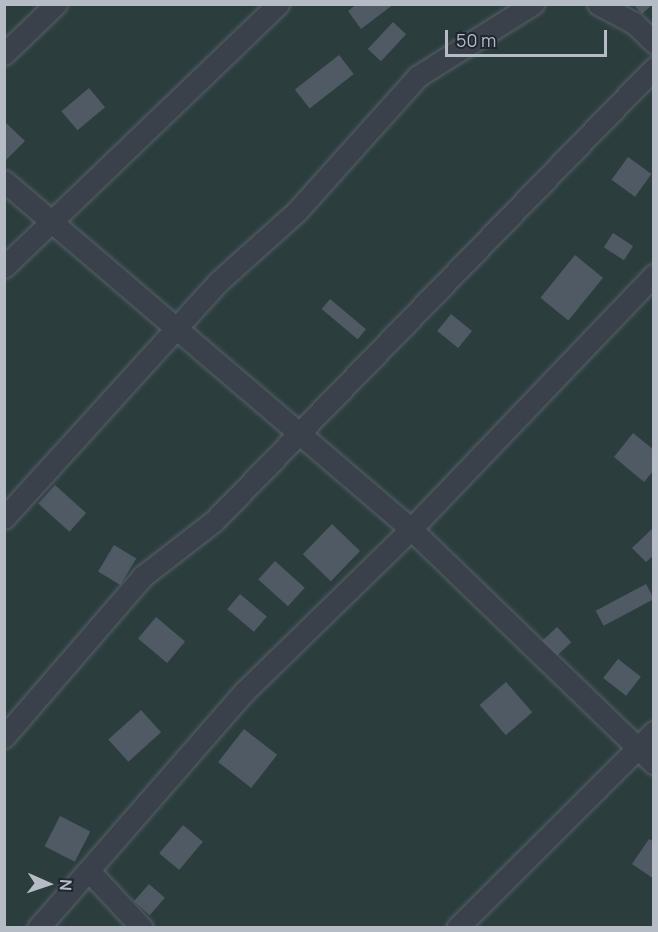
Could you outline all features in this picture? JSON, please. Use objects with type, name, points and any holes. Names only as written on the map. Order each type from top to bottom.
[{"type":"street","points":[[4,54],[56,4]]},
{"type":"street","points":[[4,267],[278,4]]},
{"type":"street","points":[[4,518],[180,329],[218,282],[322,185],[418,76],[533,4]]},
{"type":"street","points":[[598,4],[634,23],[654,42]]},
{"type":"street","points":[[4,737],[143,576],[214,521],[654,68]]},
{"type":"street","points":[[4,181],[52,219],[298,435],[411,530],[654,764]]},
{"type":"street","points":[[38,927],[245,691],[411,530],[654,275]]},
{"type":"street","points":[[457,927],[654,732]]},
{"type":"street","points":[[89,871],[142,927]]},
{"type":"green space","points":[[5,5],[653,5],[653,927],[5,927]]},
{"type":"building","points":[[357,4],[394,4],[361,29],[348,11]]},
{"type":"building","points":[[633,4],[653,4],[642,14]]},
{"type":"building","points":[[393,22],[406,34],[381,61],[368,49]]},
{"type":"building","points":[[339,55],[354,74],[310,108],[295,89]]},
{"type":"building","points":[[89,88],[105,107],[77,130],[61,111]]},
{"type":"building","points":[[4,121],[25,141],[4,162]]},
{"type":"building","points":[[628,157],[651,174],[635,197],[612,180]]},
{"type":"building","points":[[613,233],[633,246],[624,260],[604,247]]},
{"type":"building","points":[[575,255],[603,278],[568,320],[540,298]]},
{"type":"building","points":[[330,299],[366,329],[358,339],[322,309]]},
{"type":"building","points":[[451,314],[472,331],[458,348],[437,331]]},
{"type":"building","points":[[633,433],[654,450],[654,470],[644,482],[614,457]]},
{"type":"building","points":[[55,485],[86,513],[69,532],[38,504]]},
{"type":"building","points":[[332,524],[360,551],[331,581],[303,554]]},
{"type":"building","points":[[654,527],[654,555],[646,562],[632,548]]},
{"type":"building","points":[[114,545],[136,558],[120,585],[98,572]]},
{"type":"building","points":[[275,561],[305,588],[288,606],[258,580]]},
{"type":"building","points":[[646,584],[654,599],[604,626],[596,611]]},
{"type":"building","points":[[240,594],[267,616],[254,632],[227,609]]},
{"type":"building","points":[[156,617],[185,641],[167,663],[138,638]]},
{"type":"building","points":[[557,627],[571,642],[555,657],[541,642]]},
{"type":"building","points":[[618,659],[641,677],[626,696],[603,678]]},
{"type":"building","points":[[506,682],[532,712],[506,735],[480,705]]},
{"type":"building","points":[[141,710],[161,732],[128,762],[108,739]]},
{"type":"building","points":[[244,729],[277,755],[251,788],[218,762]]},
{"type":"building","points":[[60,816],[90,831],[75,862],[45,846]]},
{"type":"building","points":[[183,825],[203,842],[179,870],[159,853]]},
{"type":"building","points":[[649,839],[654,842],[654,879],[632,864]]},
{"type":"building","points":[[149,884],[165,898],[150,915],[134,901]]}]
